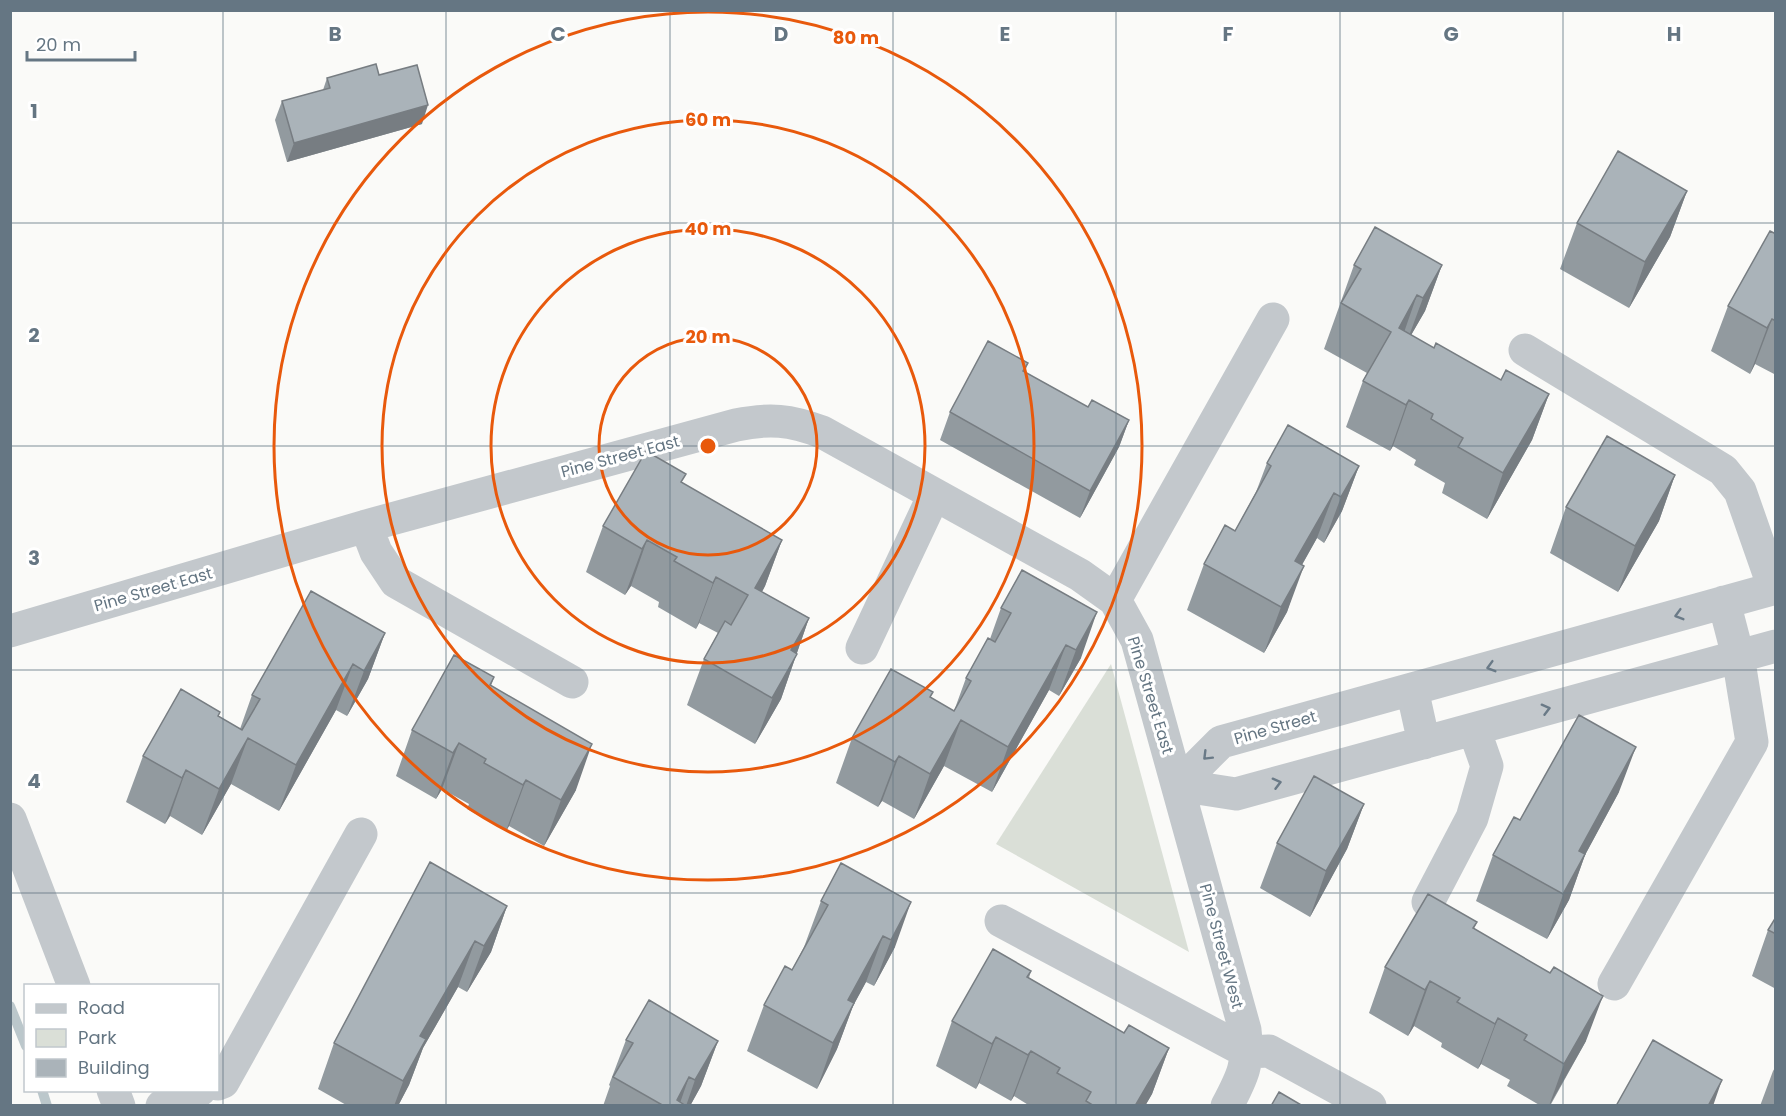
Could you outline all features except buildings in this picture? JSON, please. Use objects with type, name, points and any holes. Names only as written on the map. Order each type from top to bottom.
[{"type":"street","points":[[1115,600],[1274,320]]},
{"type":"street","points":[[1525,350],[1723,470],[1740,491],[1775,588]]},
{"type":"street","name":"Pine Street East","points":[[10,631],[366,526],[736,425],[759,420],[781,420],[802,424],[822,432],[1080,575],[1115,600],[1137,640],[1178,785]]},
{"type":"street","points":[[862,648],[934,495]]},
{"type":"street","points":[[366,526],[376,552],[396,582],[572,682]]},
{"type":"street","name":"Pine Street","points":[[1178,785],[1221,742],[1775,588]]},
{"type":"street","points":[[1614,984],[1752,742],[1738,656],[1724,602]]},
{"type":"street","points":[[1178,785],[1236,794],[1776,646]]},
{"type":"street","points":[[1412,689],[1424,743]]},
{"type":"street","points":[[1428,902],[1472,818],[1487,766],[1474,729]]},
{"type":"street","name":"Pine Street West","points":[[1178,785],[1245,1030],[1247,1052],[1245,1069],[1227,1106]]},
{"type":"street","points":[[10,819],[73,984]]},
{"type":"street","points":[[219,1084],[223,1082],[361,834]]},
{"type":"street","points":[[1001,921],[1247,1052],[1269,1051],[1370,1106]]},
{"type":"street","points":[[162,1106],[195,1092]]},
{"type":"green space","points":[[1111,664],[1189,952],[996,844]]},
{"type":"waterway","points":[[10,1006],[24,1041]]},
{"type":"waterway","points":[[43,1092],[47,1106]]}]
